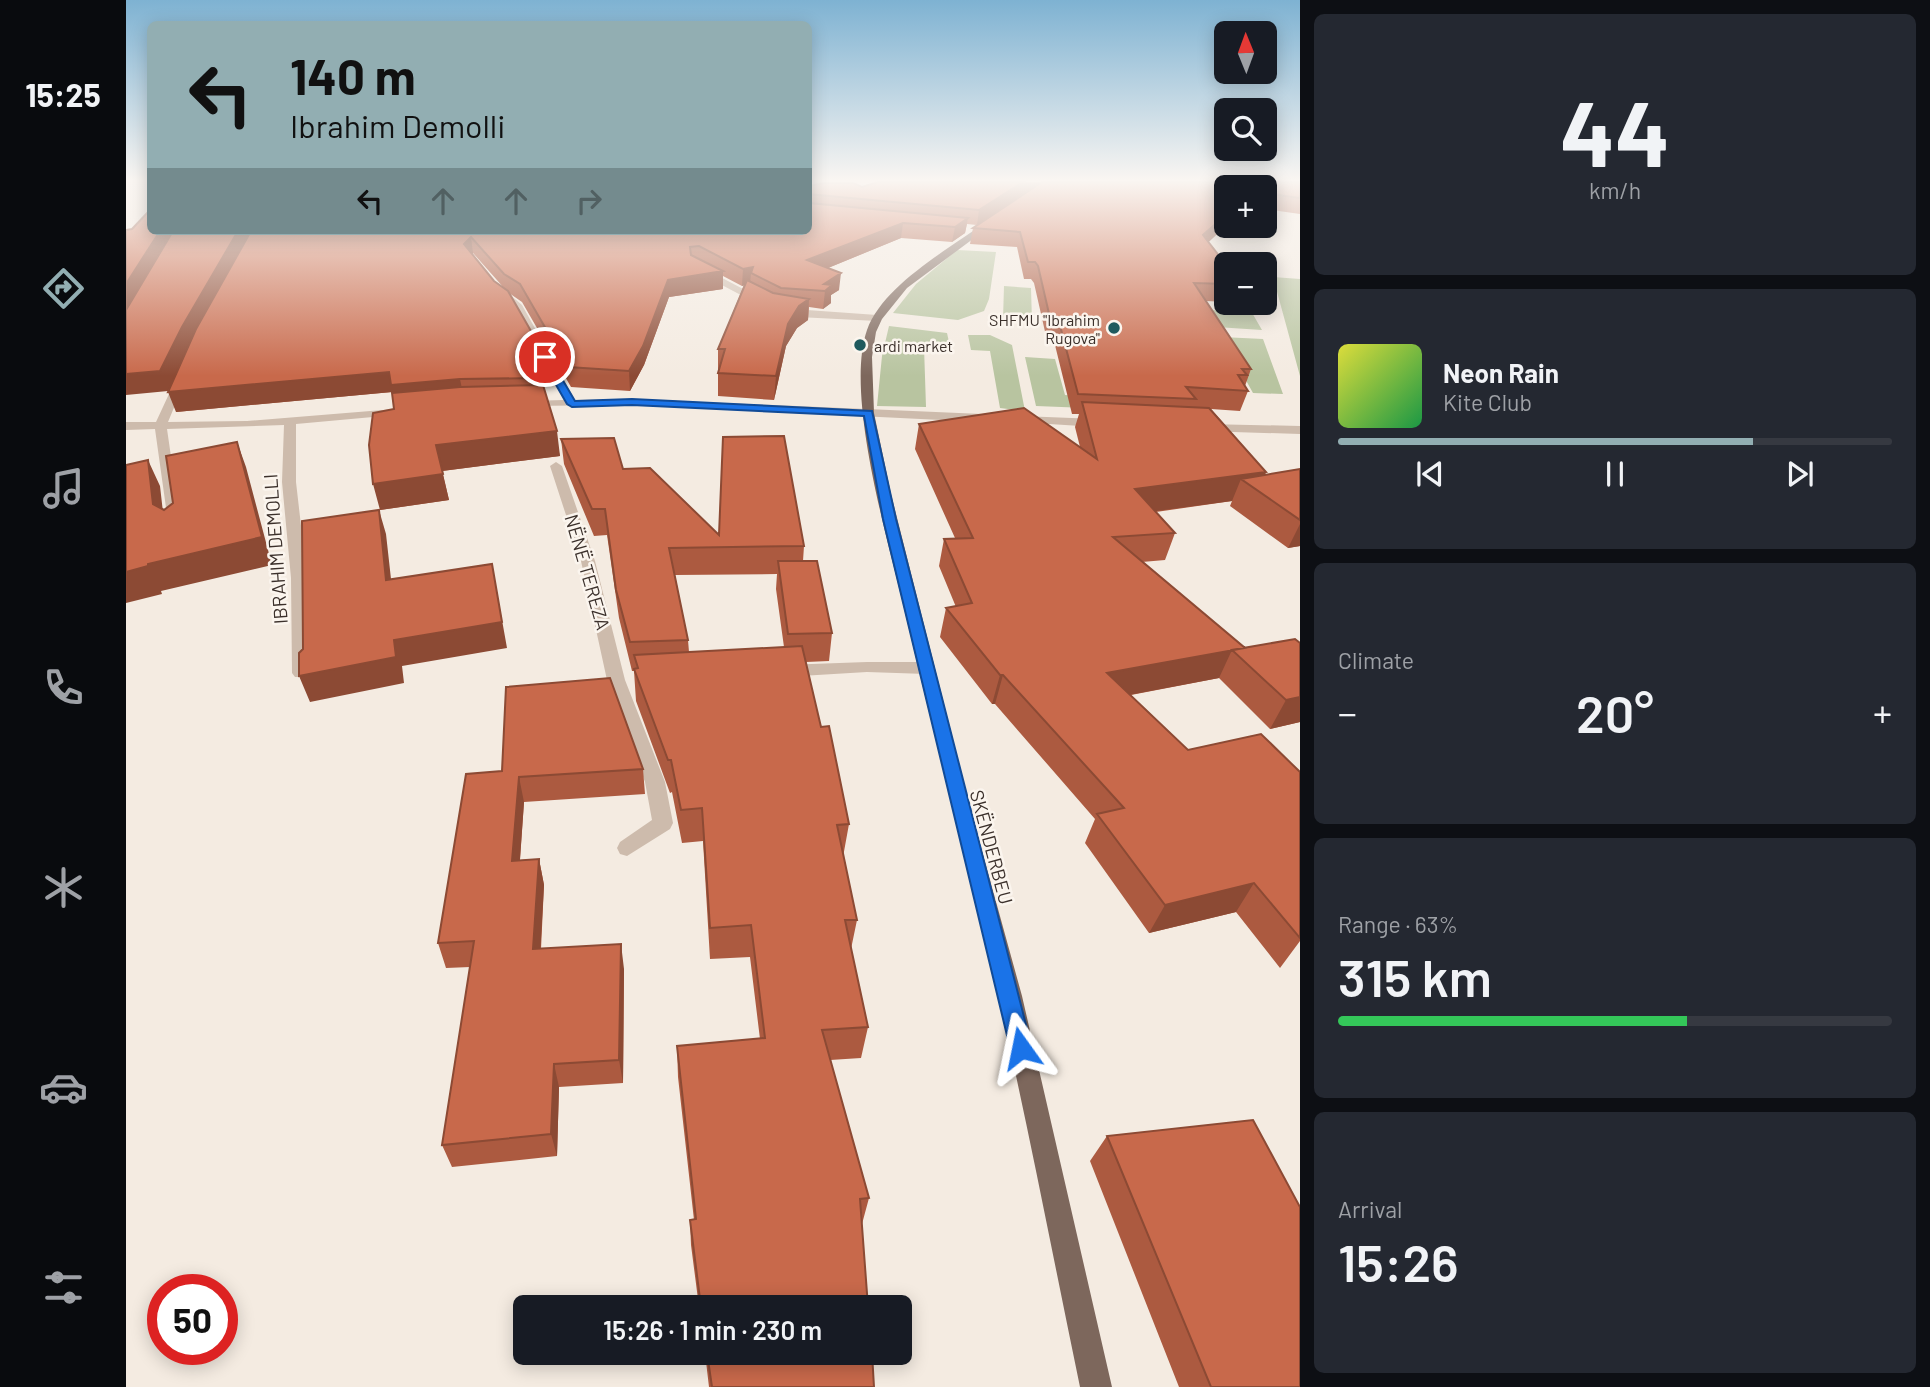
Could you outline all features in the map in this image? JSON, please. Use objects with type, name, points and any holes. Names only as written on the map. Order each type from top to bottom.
[{"type":"main road","name":"SKËNDERBEU","points":[[961,247],[904,286],[877,318],[871,332],[867,357],[868,413],[884,494],[926,668],[1010,996],[1096,1387]]},
{"type":"street","points":[[695,267],[776,310],[798,314],[877,318]]},
{"type":"street","points":[[488,277],[502,295],[517,304],[572,404]]},
{"type":"street","points":[[175,530],[169,495],[167,452],[160,426],[186,369]]},
{"type":"street","points":[[518,404],[632,402],[990,419]]},
{"type":"street","points":[[126,426],[290,422],[408,411]]},
{"type":"street","points":[[1004,419],[1113,424]]},
{"type":"street","name":"IBRAHIM DEMOLLI","points":[[290,422],[289,482],[299,578],[301,675]]},
{"type":"street","points":[[1195,427],[1300,430]]},
{"type":"street","name":"NËNË TEREZA","points":[[556,466],[588,561],[655,782],[663,823],[627,848]]},
{"type":"street","points":[[763,672],[867,667],[926,668]]},
{"type":"green space","points":[[957,250],[996,252],[989,299],[984,311],[958,320],[893,313],[916,284]]},
{"type":"green space","points":[[1277,277],[1300,279],[1300,376],[1277,292]]},
{"type":"green space","points":[[1004,286],[1031,288],[1032,322],[1003,319]]},
{"type":"green space","points":[[1205,310],[1214,310],[1214,315],[1253,315],[1262,330],[1216,327]]},
{"type":"green space","points":[[889,326],[947,333],[949,342],[946,342],[946,348],[924,347],[926,407],[877,406],[882,356]]},
{"type":"green space","points":[[968,335],[990,335],[1012,345],[1025,411],[1000,408],[990,351],[971,350]]},
{"type":"green space","points":[[1222,337],[1263,339],[1283,394],[1253,393]]},
{"type":"green space","points":[[1025,357],[1055,359],[1065,395],[1107,398],[1112,409],[1036,406]]},
{"type":"building","points":[[126,247],[150,247],[126,284]]},
{"type":"building","points":[[164,247],[229,247],[160,371],[126,374],[126,310]]},
{"type":"building","points":[[242,247],[466,247],[494,281],[508,291],[551,366],[536,365],[540,378],[460,379],[391,385],[389,372],[168,392],[196,329]]},
{"type":"building","points":[[480,247],[692,247],[690,247],[691,255],[723,271],[668,280],[643,346],[629,371],[568,367],[520,284],[504,274]]},
{"type":"building","points":[[700,247],[841,247],[807,260],[841,273],[824,284],[832,285],[825,291],[781,288],[751,273],[753,267],[743,269]]},
{"type":"building","name":"SHFMU \"Ibrahim Rugova\"","points":[[1024,247],[1212,247],[1216,252],[1214,252],[1214,284],[1194,283],[1251,369],[1242,369],[1247,375],[1238,375],[1248,391],[1186,387],[1196,399],[1078,394],[1058,318],[1050,318],[1035,262],[1028,262]]},
{"type":"building","points":[[747,280],[773,293],[809,299],[799,306],[788,324],[776,376],[718,373],[725,349],[718,349]]},
{"type":"building","points":[[543,385],[557,431],[436,445],[443,474],[373,484],[369,445],[373,413],[394,409],[392,393],[460,387]]},
{"type":"building","points":[[1082,402],[1209,408],[1266,472],[1135,489],[1175,533],[1113,537],[1245,648],[1107,673],[1188,750],[1261,734],[1300,772],[1300,938],[1254,883],[1165,905],[1097,814],[1124,808],[1003,675],[1000,675],[946,608],[972,603],[944,539],[973,538],[919,424],[1024,408],[1097,459]]},
{"type":"building","points":[[784,436],[804,546],[669,548],[688,640],[630,642],[616,590],[605,509],[592,509],[561,439],[614,438],[623,469],[650,468],[719,535],[723,437]]},
{"type":"building","points":[[237,442],[262,537],[148,564],[126,572],[126,465],[148,460],[153,504],[164,510],[173,503],[166,456]]},
{"type":"building","points":[[1300,469],[1300,520],[1241,479]]},
{"type":"building","points":[[379,510],[386,580],[492,564],[502,622],[394,640],[396,657],[299,676],[299,653],[303,649],[302,521]]},
{"type":"building","points":[[778,561],[817,561],[832,633],[788,634]]},
{"type":"building","points":[[1295,639],[1300,643],[1300,697],[1286,700],[1232,650]]},
{"type":"building","points":[[802,646],[821,727],[829,726],[849,824],[837,825],[857,920],[845,920],[868,1027],[822,1030],[869,1198],[860,1199],[867,1295],[699,1295],[690,1220],[696,1219],[677,1046],[765,1038],[751,925],[710,928],[702,808],[681,810],[671,760],[668,760],[634,669],[638,668],[634,655]]},
{"type":"building","points":[[610,678],[643,769],[519,777],[512,861],[539,859],[533,949],[621,944],[619,1060],[554,1064],[551,1134],[442,1145],[474,941],[438,943],[466,774],[502,771],[506,687]]},
{"type":"building","points":[[1253,1120],[1300,1207],[1300,1387],[1211,1387],[1107,1136]]},
{"type":"building","points":[[709,1365],[873,1365],[874,1387],[712,1387]]},
{"type":"place","name":"SHFMU \"Ibrahim Rugova\"","points":[[1114,328]]},
{"type":"place","name":"ardi market","points":[[860,345]]},
{"type":"route","points":[[545,357],[572,404],[632,402],[868,413],[890,519],[1021,1048]]}]
